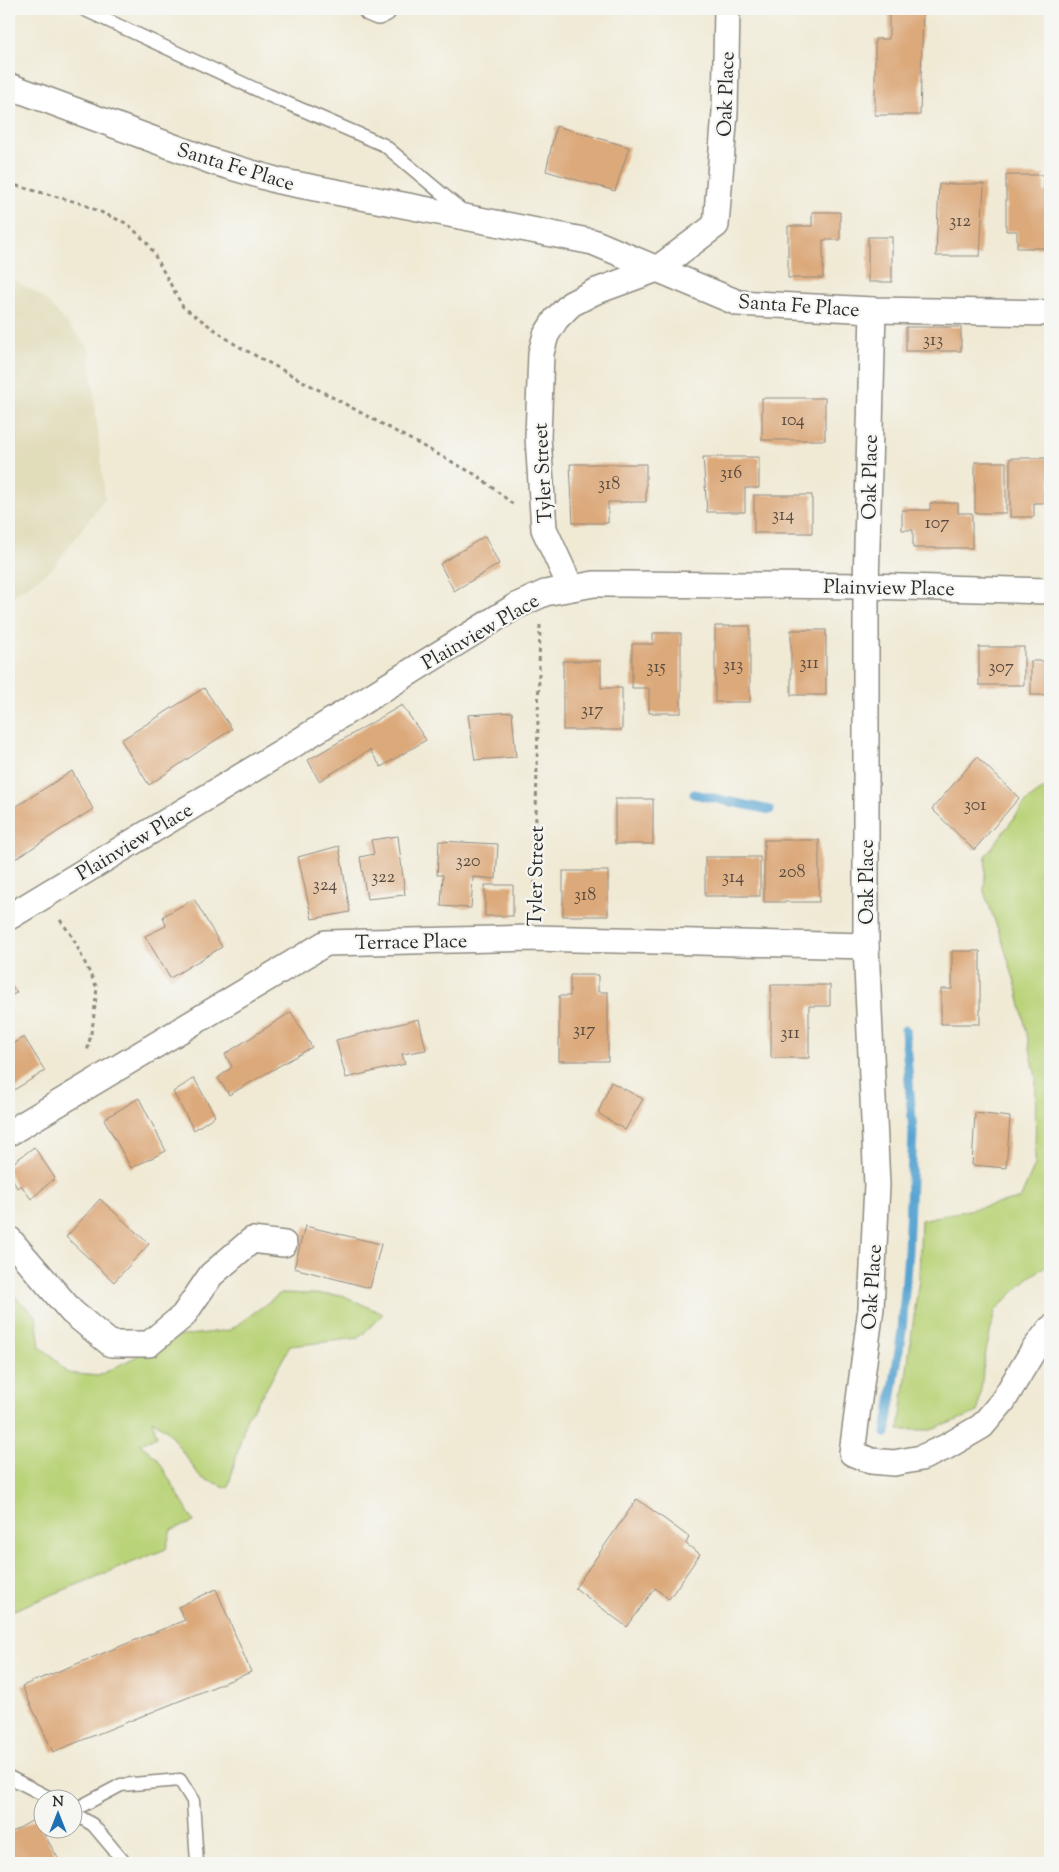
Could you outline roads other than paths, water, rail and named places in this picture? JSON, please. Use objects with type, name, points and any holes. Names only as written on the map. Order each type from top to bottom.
[{"type":"street","points":[[371,9],[378,12],[384,9]]},
{"type":"street","name":"Oak Place","points":[[658,269],[716,225],[725,112],[728,9]]},
{"type":"street","name":"Santa Fe Place","points":[[9,86],[214,162],[279,182],[593,242],[738,303],[873,310],[1050,313]]},
{"type":"street","name":"Tyler Street","points":[[571,588],[544,530],[538,436],[541,353],[546,335],[556,319],[572,304],[594,292],[658,269]]},
{"type":"street","name":"Oak Place","points":[[873,310],[866,586],[866,946],[877,1185],[871,1308],[852,1453],[871,1462],[894,1463],[921,1458],[946,1447],[982,1426],[1004,1401],[1032,1351],[1050,1329]]},
{"type":"street","name":"Plainview Place","points":[[9,918],[293,745],[496,618],[545,594],[594,584],[866,586],[1050,591]]},
{"type":"street","name":"Terrace Place","points":[[9,1133],[326,943],[533,938],[866,946]]},
{"type":"street","points":[[9,1239],[72,1312],[111,1344],[149,1344],[184,1316],[211,1274],[252,1240],[284,1244]]},
{"type":"lane","name":"Santa Fe Place","points":[[83,9],[268,95],[384,145],[472,219]]},
{"type":"lane","points":[[9,1777],[34,1790]]},
{"type":"lane","points":[[82,1806],[121,1785],[180,1780],[193,1801],[197,1863]]},
{"type":"lane","points":[[82,1819],[93,1826],[126,1863]]},
{"type":"waterway","points":[[694,794],[770,810]]},
{"type":"waterway","points":[[886,1433],[902,1331],[908,1251],[913,1132],[905,1030]]}]
